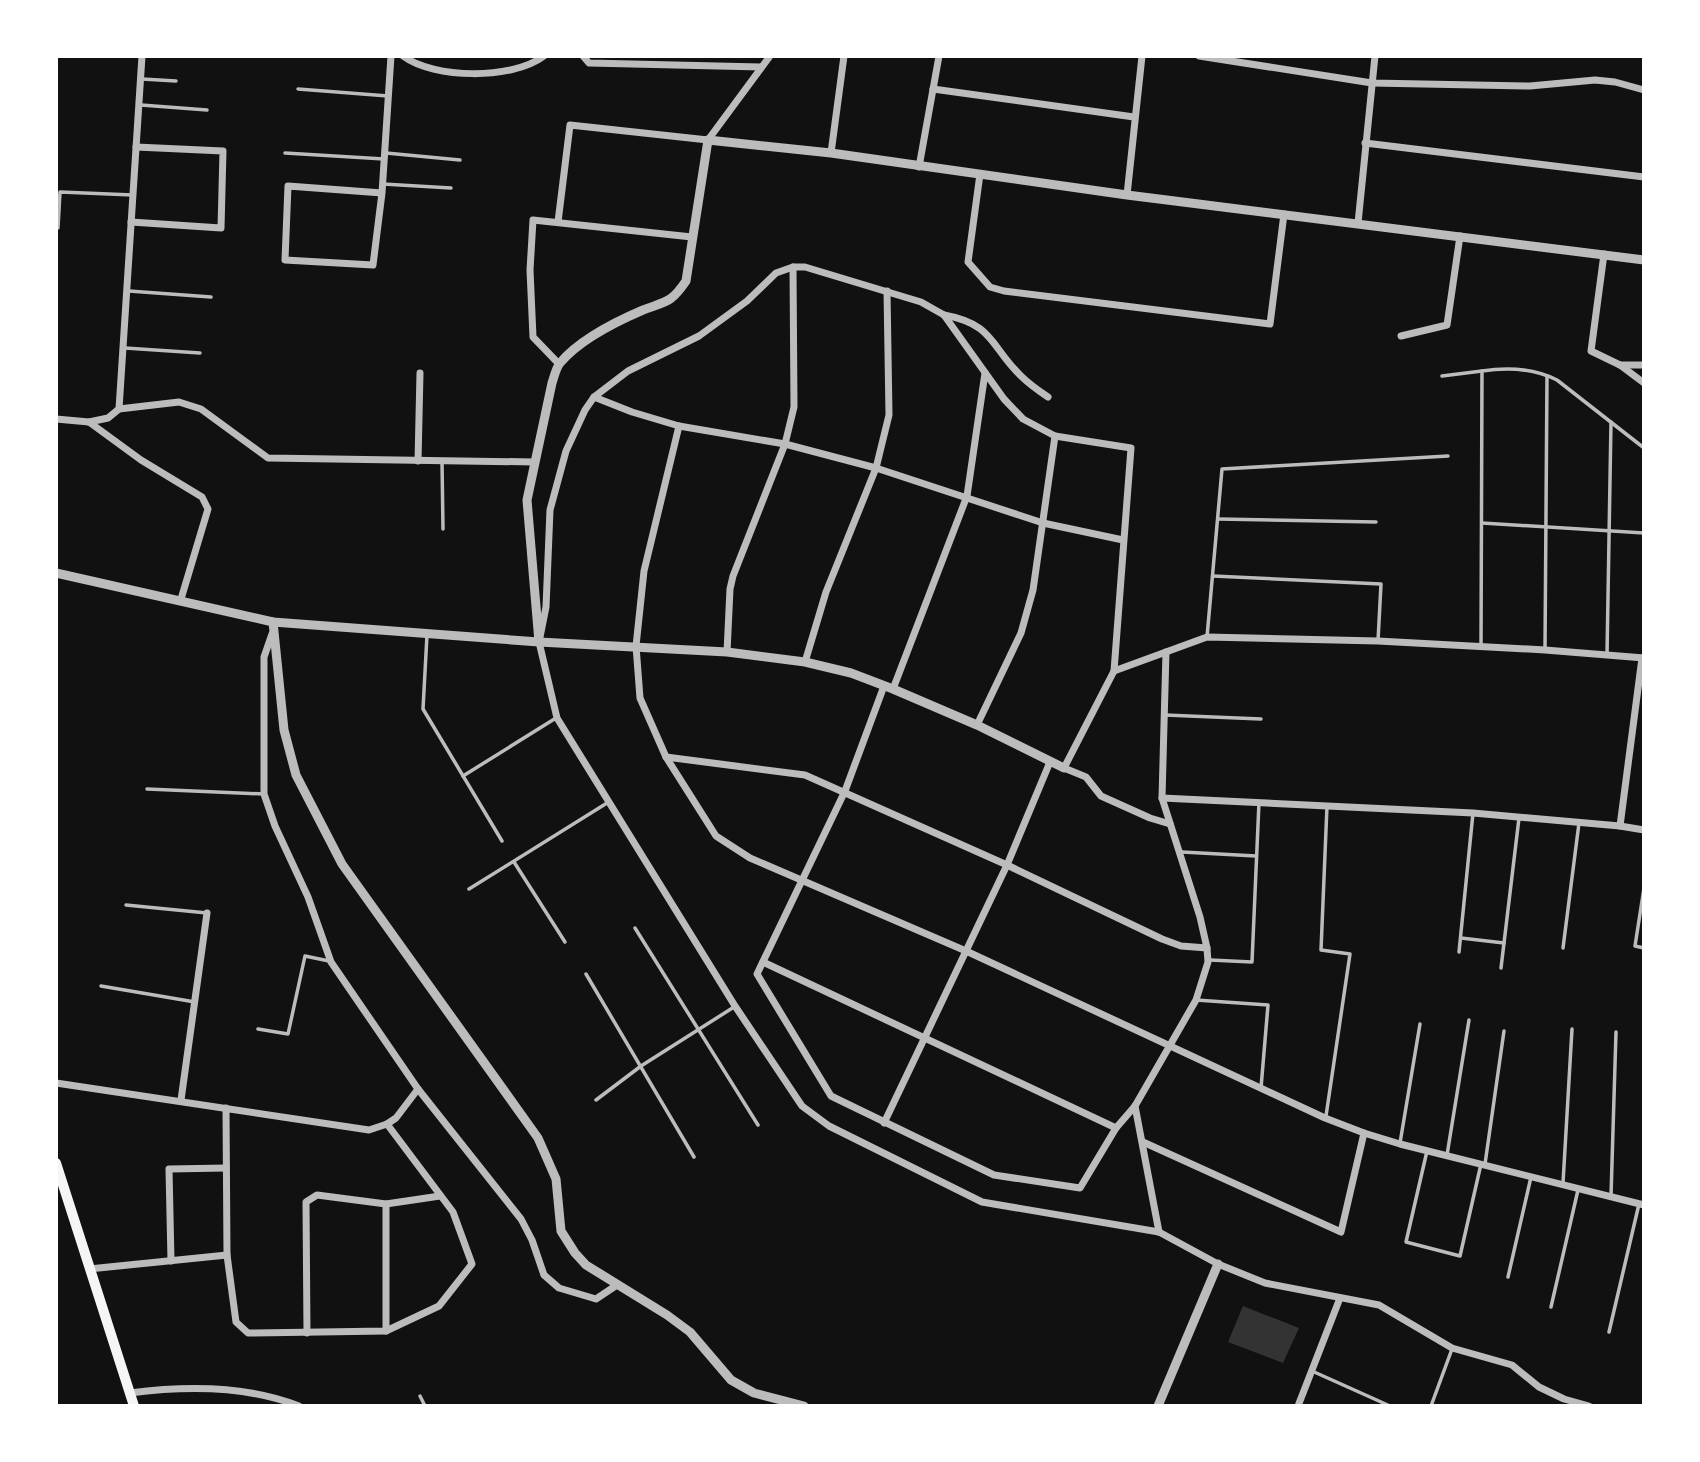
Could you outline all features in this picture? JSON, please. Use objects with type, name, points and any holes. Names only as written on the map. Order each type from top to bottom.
[{"type":"main road","points":[[56,1163],[134,1406]]},
{"type":"street","points":[[119,409],[142,56]]},
{"type":"street","points":[[382,188],[288,186],[285,260],[373,265],[382,188],[391,56]]},
{"type":"street","points":[[403,56],[414,64],[448,72],[480,73],[510,69],[544,56]]},
{"type":"street","points":[[583,56],[589,63],[761,67]]},
{"type":"street","points":[[770,56],[708,140],[686,281],[676,296],[664,304],[615,323],[581,345],[559,364],[552,383],[527,500],[539,642],[556,718],[735,1006],[802,1106],[829,1126],[982,1202],[1159,1232],[1218,1264],[1265,1283],[1379,1305],[1452,1349],[1512,1365],[1562,1402],[1590,1406]]},
{"type":"street","points":[[831,153],[844,56]]},
{"type":"street","points":[[919,167],[939,56]]},
{"type":"street","points":[[1127,195],[1142,56]]},
{"type":"street","points":[[1199,56],[1373,83],[1530,86],[1594,80],[1615,82],[1644,90]]},
{"type":"street","points":[[1358,223],[1376,56]]},
{"type":"street","points":[[933,89],[1134,117]]},
{"type":"street","points":[[558,222],[570,125],[831,153],[1127,195],[1644,260]]},
{"type":"street","points":[[1365,143],[1644,177]]},
{"type":"street","points":[[131,222],[220,229],[223,151],[136,147]]},
{"type":"street","points":[[981,174],[968,262],[990,287],[1017,292],[1269,324],[1284,214]]},
{"type":"street","points":[[559,364],[533,337],[530,270],[533,220],[692,237]]},
{"type":"street","points":[[1401,336],[1447,325],[1460,236]]},
{"type":"street","points":[[1604,254],[1591,351],[1620,365],[1644,383]]},
{"type":"street","points":[[727,652],[733,576],[785,444],[794,407],[793,267]]},
{"type":"street","points":[[539,642],[546,607],[551,510],[566,451],[584,410],[594,397],[628,372],[699,336],[747,301],[776,274],[793,267],[805,267],[921,302],[944,315],[965,319],[983,329],[1020,376],[1048,397]]},
{"type":"street","points":[[805,662],[826,592],[876,468],[889,415],[887,291]]},
{"type":"street","points":[[944,315],[1004,400],[1023,419],[1055,436],[1131,448],[1114,671],[1064,768]]},
{"type":"street","points":[[1620,365],[1644,365]]},
{"type":"street","points":[[418,461],[420,373]]},
{"type":"street","points":[[985,373],[967,496],[845,791],[757,974],[831,1096],[994,1175],[1080,1188],[1116,1128],[1135,1107],[1196,1000],[1208,960],[1181,852],[1161,798],[1166,652]]},
{"type":"street","points":[[594,397],[679,426],[785,444],[876,468],[1043,523],[1123,540]]},
{"type":"street","points":[[56,419],[89,422],[108,418],[119,409],[179,402],[201,409],[268,458],[534,462]]},
{"type":"street","points":[[89,422],[141,460],[202,497],[208,509],[181,599]]},
{"type":"street","points":[[679,426],[645,571],[636,646],[640,698],[666,757],[716,836],[750,858],[966,951],[1325,1118],[1400,1144],[1642,1204]]},
{"type":"street","points":[[977,724],[1021,633],[1033,590],[1055,436]]},
{"type":"street","points":[[56,573],[181,599],[273,622],[539,642],[727,652],[805,662],[851,673],[977,724],[1050,762],[1086,777],[1101,796],[1170,824]]},
{"type":"street","points":[[273,622],[272,634],[284,730],[296,775],[342,864],[538,1138],[556,1178],[561,1231],[575,1253],[586,1265],[690,1332],[731,1380],[754,1393],[804,1406]]},
{"type":"street","points":[[272,634],[264,657],[264,794],[275,826],[308,897],[331,962],[418,1089],[521,1219],[532,1240],[544,1275],[559,1288],[596,1299],[617,1285]]},
{"type":"street","points":[[1114,671],[1207,637],[1545,649],[1643,658],[1620,826]]},
{"type":"street","points":[[666,757],[805,775],[1007,865],[1162,939],[1181,946],[1207,948]]},
{"type":"street","points":[[884,1123],[1007,865],[1050,762]]},
{"type":"street","points":[[1161,798],[1473,813],[1644,830]]},
{"type":"street","points":[[181,1100],[207,913]]},
{"type":"street","points":[[763,962],[1116,1128]]},
{"type":"street","points":[[56,1083],[369,1130],[396,1118],[418,1089]]},
{"type":"street","points":[[1135,1107],[1159,1232]]},
{"type":"street","points":[[226,1108],[227,1255],[236,1322],[248,1333],[386,1331],[439,1306],[472,1264],[453,1212],[387,1124]]},
{"type":"street","points":[[1143,1142],[1341,1232],[1364,1133]]},
{"type":"street","points":[[171,1261],[169,1169],[226,1168]]},
{"type":"street","points":[[307,1333],[306,1202],[317,1195],[386,1203],[440,1196]]},
{"type":"street","points":[[386,1203],[386,1331]]},
{"type":"street","points":[[89,1269],[227,1255]]},
{"type":"street","points":[[1158,1406],[1218,1264]]},
{"type":"street","points":[[1298,1406],[1340,1298]]},
{"type":"street","points":[[130,1393],[212,1388],[250,1393],[299,1406]]},
{"type":"lane","points":[[140,78],[176,81]]},
{"type":"lane","points":[[298,89],[388,96]]},
{"type":"lane","points":[[139,105],[207,110]]},
{"type":"lane","points":[[285,153],[460,160]]},
{"type":"lane","points":[[382,188],[452,188]]},
{"type":"lane","points":[[58,228],[60,192],[133,195]]},
{"type":"lane","points":[[126,291],[211,297]]},
{"type":"lane","points":[[123,348],[200,353]]},
{"type":"lane","points":[[1442,376],[1508,367],[1548,376],[1644,448]]},
{"type":"lane","points":[[1481,646],[1482,371]]},
{"type":"lane","points":[[1545,649],[1548,376]]},
{"type":"lane","points":[[1607,655],[1611,422]]},
{"type":"lane","points":[[1207,637],[1222,469],[1448,456]]},
{"type":"lane","points":[[442,461],[443,529]]},
{"type":"lane","points":[[1218,519],[1377,522]]},
{"type":"lane","points":[[1482,523],[1644,533]]},
{"type":"lane","points":[[1213,576],[1381,584],[1378,641]]},
{"type":"lane","points":[[427,632],[423,709],[502,841]]},
{"type":"lane","points":[[1164,715],[1261,719]]},
{"type":"lane","points":[[463,776],[556,718]]},
{"type":"lane","points":[[147,789],[264,794]]},
{"type":"lane","points":[[1208,960],[1252,962],[1259,801]]},
{"type":"lane","points":[[469,889],[609,802]]},
{"type":"lane","points":[[1325,1118],[1350,954],[1321,950],[1327,804]]},
{"type":"lane","points":[[1459,952],[1473,813]]},
{"type":"lane","points":[[1501,968],[1519,818]]},
{"type":"lane","points":[[1563,948],[1578,824]]},
{"type":"lane","points":[[1181,852],[1256,856]]},
{"type":"lane","points":[[514,862],[565,942]]},
{"type":"lane","points":[[1644,888],[1635,946],[1644,948]]},
{"type":"lane","points":[[126,905],[207,913]]},
{"type":"lane","points":[[635,928],[758,1125]]},
{"type":"lane","points":[[1461,937],[1504,943]]},
{"type":"lane","points":[[258,1029],[288,1034],[305,956],[331,962]]},
{"type":"lane","points":[[586,974],[694,1157]]},
{"type":"lane","points":[[101,986],[194,1003]]},
{"type":"lane","points":[[1196,1000],[1268,1005],[1261,1089]]},
{"type":"lane","points":[[596,1100],[641,1066],[735,1006]]},
{"type":"lane","points":[[1447,1155],[1469,1020]]},
{"type":"lane","points":[[1400,1144],[1420,1024]]},
{"type":"lane","points":[[1563,1183],[1572,1029]]},
{"type":"lane","points":[[1427,1150],[1406,1242],[1460,1256],[1483,1165],[1504,1031]]},
{"type":"lane","points":[[1611,1196],[1616,1032]]},
{"type":"lane","points":[[1508,1277],[1531,1175]]},
{"type":"lane","points":[[1551,1307],[1579,1187]]},
{"type":"lane","points":[[1609,1332],[1642,1204]]},
{"type":"lane","points":[[1431,1406],[1452,1349]]},
{"type":"lane","points":[[1312,1371],[1390,1406]]},
{"type":"lane","points":[[420,1395],[425,1406]]},
{"type":"shaded area","points":[[1243,1306],[1299,1328],[1283,1363],[1228,1342]]}]
